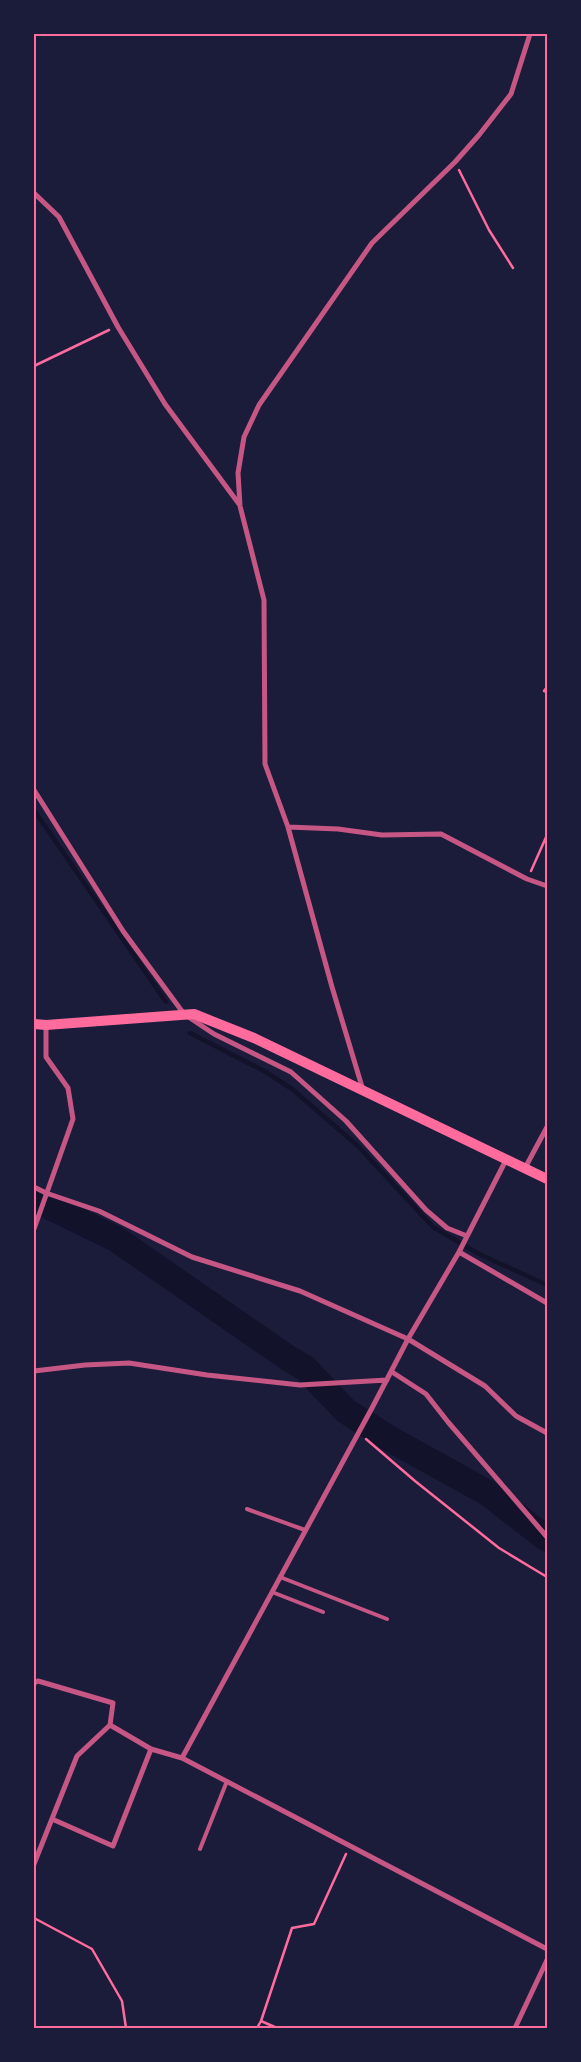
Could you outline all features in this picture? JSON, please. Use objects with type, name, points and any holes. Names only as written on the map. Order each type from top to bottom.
[{"type":"main road","points":[[34,1024],[46,1025],[194,1014],[254,1038],[547,1179]]},
{"type":"street","points":[[364,1091],[332,987],[288,827],[265,764],[264,600],[240,506],[238,474],[244,437],[259,405],[372,243],[455,162],[511,94],[530,34]]},
{"type":"street","points":[[34,193],[59,217],[118,326],[165,404],[240,506]]},
{"type":"street","points":[[34,790],[123,931],[184,1014],[214,1034],[291,1072],[346,1121],[426,1210],[446,1228],[467,1236]]},
{"type":"street","points":[[288,827],[338,829],[382,834],[441,834],[528,879],[547,886]]},
{"type":"street","points":[[34,1229],[73,1119],[68,1088],[46,1057],[46,1025]]},
{"type":"street","points":[[525,1168],[547,1127]]},
{"type":"street","points":[[182,1758],[388,1380],[408,1339],[459,1252],[506,1160]]},
{"type":"street","points":[[34,1187],[46,1193],[99,1210],[192,1257],[300,1290],[408,1339],[485,1386],[516,1416],[547,1433]]},
{"type":"street","points":[[459,1252],[547,1303]]},
{"type":"street","points":[[34,1372],[85,1365],[129,1363],[207,1375],[300,1385],[388,1380]]},
{"type":"street","points":[[392,1372],[426,1394],[547,1537]]},
{"type":"street","points":[[34,1683],[38,1681],[113,1702],[110,1725],[77,1756],[34,1864]]},
{"type":"street","points":[[110,1725],[152,1749],[182,1758],[227,1781],[547,1949]]},
{"type":"street","points":[[52,1819],[113,1846],[152,1749]]},
{"type":"street","points":[[34,1844],[40,1846]]},
{"type":"street","points":[[515,2028],[547,1960]]},
{"type":"lane","points":[[247,1509],[306,1530]]},
{"type":"lane","points":[[280,1577],[387,1619]]},
{"type":"lane","points":[[272,1592],[322,1612]]},
{"type":"lane","points":[[200,1849],[227,1781]]},
{"type":"path","points":[[455,162],[489,230],[513,268]]},
{"type":"path","points":[[34,366],[118,326]]},
{"type":"path","points":[[547,687],[544,691],[547,692]]},
{"type":"path","points":[[528,879],[547,835]]},
{"type":"path","points":[[358,1432],[415,1481],[499,1548],[547,1577]]},
{"type":"path","points":[[257,2028],[292,1928],[314,1924],[349,1846]]},
{"type":"path","points":[[34,1918],[92,1949],[122,2002],[126,2028]]},
{"type":"path","points":[[261,2021],[277,2028]]},
{"type":"waterway","points":[[34,810],[166,1002]]},
{"type":"waterway","points":[[190,1033],[266,1072],[292,1089],[358,1146],[433,1227],[479,1254],[547,1285]]},
{"type":"waterway","points":[[34,1199],[116,1239],[305,1368],[346,1411],[390,1439],[486,1492],[547,1539]]}]
